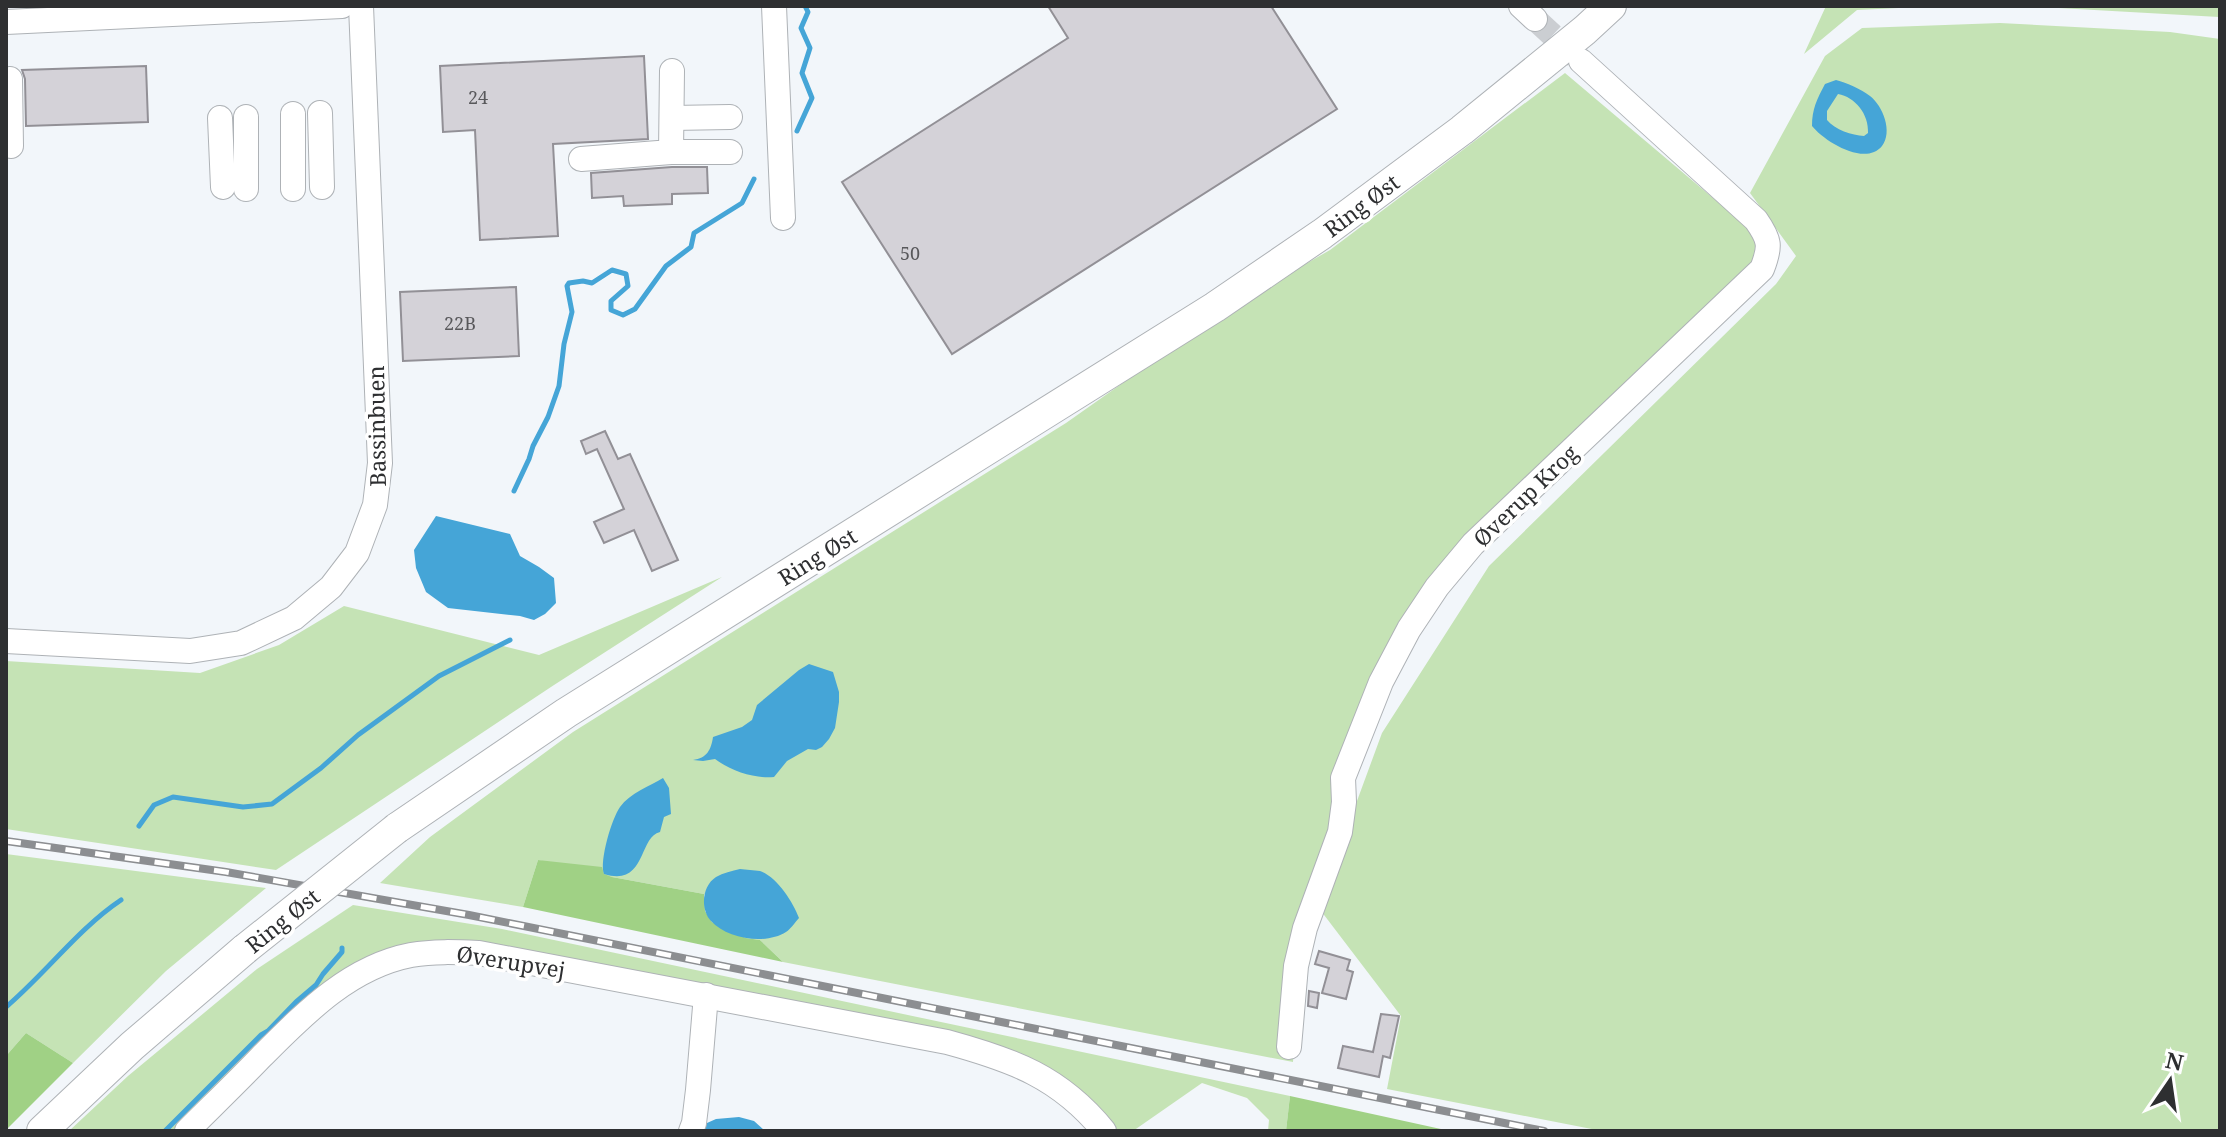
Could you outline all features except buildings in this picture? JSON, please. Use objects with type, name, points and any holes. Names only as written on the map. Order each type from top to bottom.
[{"type":"main road","name":"Ring Øst","points":[[42,1131],[132,1046],[245,949],[397,828],[566,713],[1215,307],[1322,234],[1462,130],[1611,6]]},
{"type":"street","points":[[6,22],[190,10],[342,6]]},
{"type":"street","name":"Bassinbuen","points":[[6,641],[190,651],[241,643],[294,618],[331,587],[357,553],[375,505],[380,463],[361,6]]},
{"type":"street","points":[[774,6],[783,218]]},
{"type":"street","name":"Øverup Krog","points":[[1289,1047],[1296,966],[1305,928],[1340,832],[1343,778],[1381,682],[1409,629],[1437,587],[1473,544],[1762,269],[1769,251],[1767,235],[1756,220],[1581,61]]},
{"type":"street","points":[[671,152],[672,71]]},
{"type":"street","points":[[10,79],[11,146]]},
{"type":"street","points":[[320,113],[322,187]]},
{"type":"street","points":[[293,114],[293,189]]},
{"type":"street","points":[[220,118],[234,188],[246,117]]},
{"type":"street","points":[[672,118],[730,117]]},
{"type":"street","points":[[581,159],[671,152],[730,152]]},
{"type":"street","name":"Øverupvej","points":[[187,1131],[303,1015],[342,984],[374,967],[409,955],[442,951],[479,953],[947,1042],[997,1056],[1059,1087],[1086,1108],[1104,1131]]},
{"type":"street","points":[[691,1131],[698,1090],[706,995]]},
{"type":"green space","points":[[1826,6],[1940,6],[1857,10],[1804,54]]},
{"type":"green space","points":[[2025,6],[2220,6],[2220,16],[2219,17]]},
{"type":"green space","points":[[2000,23],[2170,32],[2220,39],[2220,1131],[1602,1131],[1387,1089],[1401,1016],[1318,907],[1382,733],[1489,566],[1776,284],[1796,256],[1750,193],[1825,56],[1862,28]]},
{"type":"green space","points":[[1565,73],[1758,236],[1759,250],[1752,265],[1435,574],[1339,801],[1302,925],[1293,1062],[783,962],[760,940],[746,938],[704,894],[538,860],[523,907],[380,883],[430,837],[573,732],[1066,423],[1232,306],[1330,250]]},
{"type":"green space","points":[[722,577],[276,870],[6,829],[6,661],[200,673],[279,645],[344,606],[539,655]]},
{"type":"green space","points":[[6,854],[266,888],[166,971],[73,1063],[26,1033],[6,1056]]},
{"type":"green space","points":[[538,860],[602,867],[604,874],[612,877],[704,894],[705,911],[712,922],[746,938],[760,940],[783,962],[523,907]]},
{"type":"green space","points":[[353,905],[502,929],[1290,1096],[1286,1131],[1268,1131],[1269,1120],[1247,1098],[1202,1083],[1133,1131],[1117,1131],[1083,1095],[1001,1050],[400,947],[176,1131],[69,1131],[128,1076],[257,969]]},
{"type":"green space","points":[[26,1033],[73,1063],[6,1130],[6,1056]]},
{"type":"green space","points":[[1290,1096],[1450,1131],[1286,1131]]},
{"type":"water","points":[[1840,81],[1875,100],[1887,134],[1882,146],[1875,152],[1866,154],[1845,150],[1812,126],[1816,104],[1825,84]],"holes":[[[1838,94],[1863,113],[1868,126],[1868,133],[1864,136],[1834,127],[1827,120],[1827,111]]]},
{"type":"water","points":[[436,516],[510,534],[520,556],[554,578],[556,603],[534,620],[448,608],[426,592],[416,568],[414,550]]},
{"type":"water","points":[[809,664],[833,672],[839,692],[835,728],[822,747],[808,749],[787,761],[774,777],[743,773],[715,759],[693,760],[708,753],[713,737],[742,727],[752,720],[757,705]]},
{"type":"water","points":[[663,778],[669,788],[671,814],[664,817],[660,832],[648,842],[635,868],[628,874],[604,874],[607,840],[620,807]]},
{"type":"water","points":[[740,869],[766,874],[784,891],[799,918],[788,931],[758,939],[736,936],[718,927],[707,916],[705,892],[711,881]]},
{"type":"water","points":[[739,1117],[754,1121],[765,1131],[703,1131],[707,1123],[716,1119]]},
{"type":"waterway","points":[[797,131],[812,98],[802,73],[810,48],[801,28],[808,12],[805,6]]},
{"type":"waterway","points":[[514,491],[559,386],[572,312],[569,283],[592,283],[612,270],[626,274],[628,286],[611,301],[611,310],[623,315],[635,309],[666,266],[691,247],[694,233],[742,203],[754,179]]},
{"type":"waterway","points":[[139,826],[154,805],[173,797],[243,807],[272,804],[321,768],[358,735],[439,676],[510,640]]},
{"type":"waterway","points":[[6,1007],[91,924],[121,900]]},
{"type":"waterway","points":[[165,1131],[316,985],[342,948]]},
{"type":"tunnel","points":[[1535,19],[1576,57]]},
{"type":"railway","points":[[6,841],[226,872],[469,915],[1544,1131]]}]
